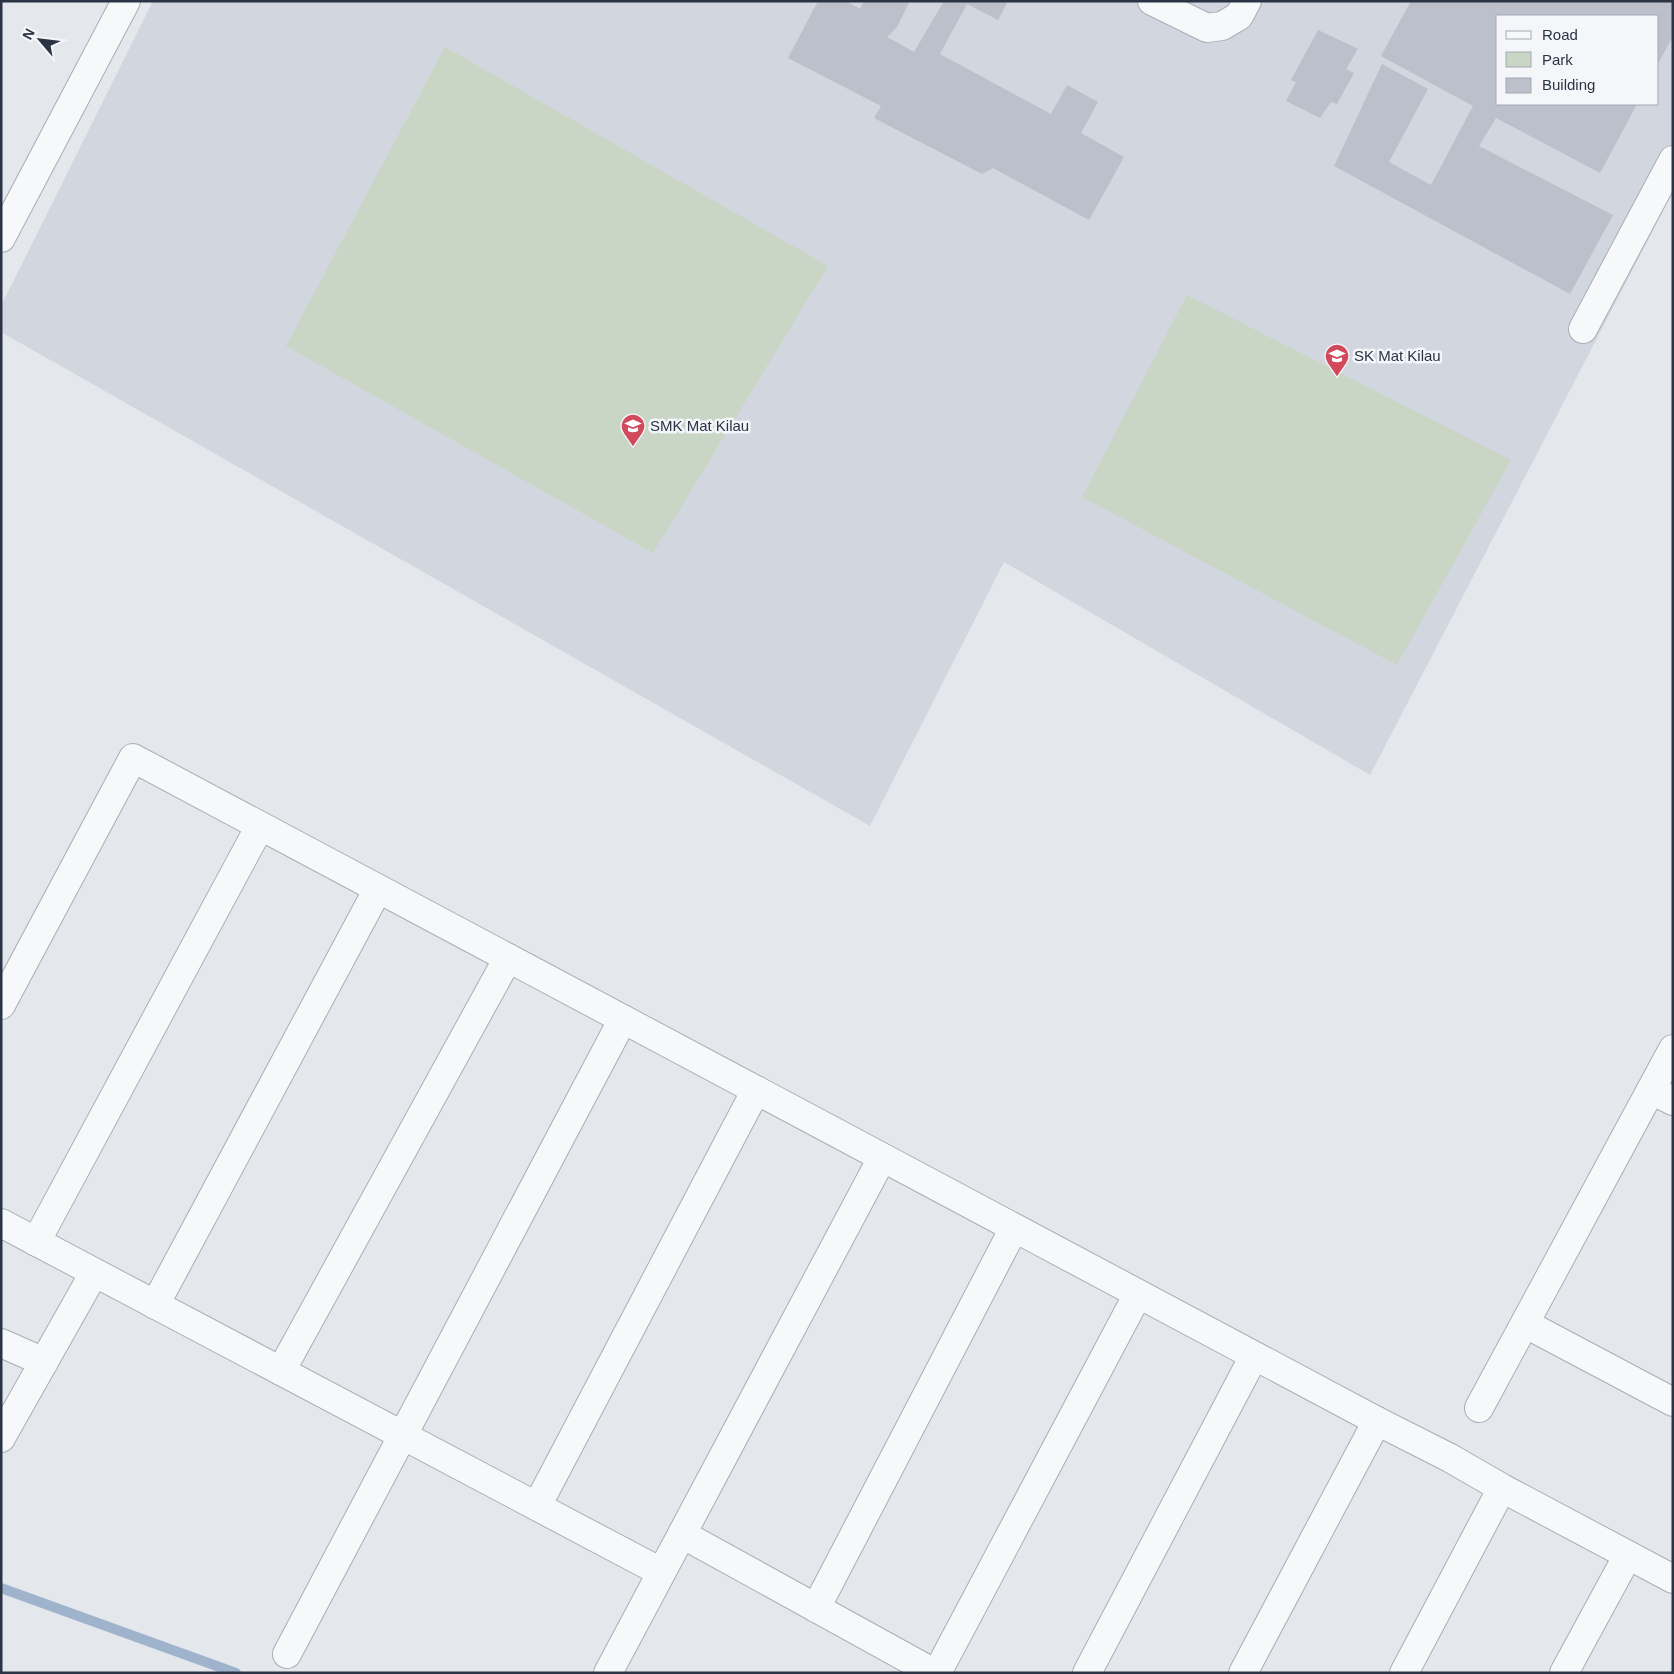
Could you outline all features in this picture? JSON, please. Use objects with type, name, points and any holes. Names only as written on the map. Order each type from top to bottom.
[{"type":"street","points":[[1,238],[126,1]]},
{"type":"street","points":[[1152,1],[1207,28],[1222,26],[1239,16],[1247,1]]},
{"type":"street","points":[[1583,329],[1673,160]]},
{"type":"street","points":[[1,1005],[133,758],[1376,1421],[1450,1458],[1502,1488],[1673,1579]]},
{"type":"street","points":[[36,1242],[260,826]]},
{"type":"street","points":[[155,1305],[378,888]]},
{"type":"street","points":[[281,1371],[508,958]]},
{"type":"street","points":[[287,1654],[623,1020]]},
{"type":"street","points":[[1479,1408],[1526,1324],[1662,1096],[1673,1049]]},
{"type":"street","points":[[538,1506],[756,1090]]},
{"type":"street","points":[[608,1673],[882,1158]]},
{"type":"street","points":[[1,1223],[661,1572]]},
{"type":"street","points":[[816,1608],[1014,1228]]},
{"type":"street","points":[[1,1438],[94,1273]]},
{"type":"street","points":[[682,1534],[935,1673],[1138,1294]]},
{"type":"street","points":[[1526,1324],[1673,1402]]},
{"type":"street","points":[[1,1343],[44,1362]]},
{"type":"street","points":[[1087,1673],[1254,1356]]},
{"type":"street","points":[[1243,1673],[1376,1421]]},
{"type":"street","points":[[1404,1673],[1502,1488]]},
{"type":"street","points":[[1564,1673],[1628,1555]]},
{"type":"shaded area","name":"SMK Mat Kilau","points":[[153,1],[1673,1],[1673,192],[1370,775],[1004,562],[870,826],[1,332],[1,306]]},
{"type":"green space","points":[[445,47],[828,266],[653,553],[286,346]]},
{"type":"green space","points":[[1187,295],[1511,460],[1397,665],[1082,497]]},
{"type":"building","points":[[818,1],[846,1],[860,9],[864,1],[905,1],[909,3],[897,27],[887,37],[914,52],[944,1],[1008,1],[998,20],[967,4],[940,54],[1051,114],[1067,85],[1098,102],[1081,133],[1124,157],[1089,220],[993,168],[982,174],[874,118],[881,106],[788,58]]},
{"type":"building","points":[[1411,1],[1673,1],[1673,36],[1659,62],[1659,15],[1496,15],[1496,105],[1636,105],[1600,173],[1496,118],[1479,146],[1613,215],[1570,294],[1334,166],[1382,64],[1428,89],[1389,162],[1431,185],[1473,106],[1381,56]]},
{"type":"building","points":[[1318,30],[1358,49],[1346,69],[1354,73],[1337,104],[1331,102],[1320,118],[1286,101],[1296,82],[1291,80]]},
{"type":"waterway","points":[[1,1588],[236,1673]]},
{"type":"place","name":"SK Mat Kilau","points":[[1337,377]]},
{"type":"place","name":"SMK Mat Kilau","points":[[633,447]]}]
